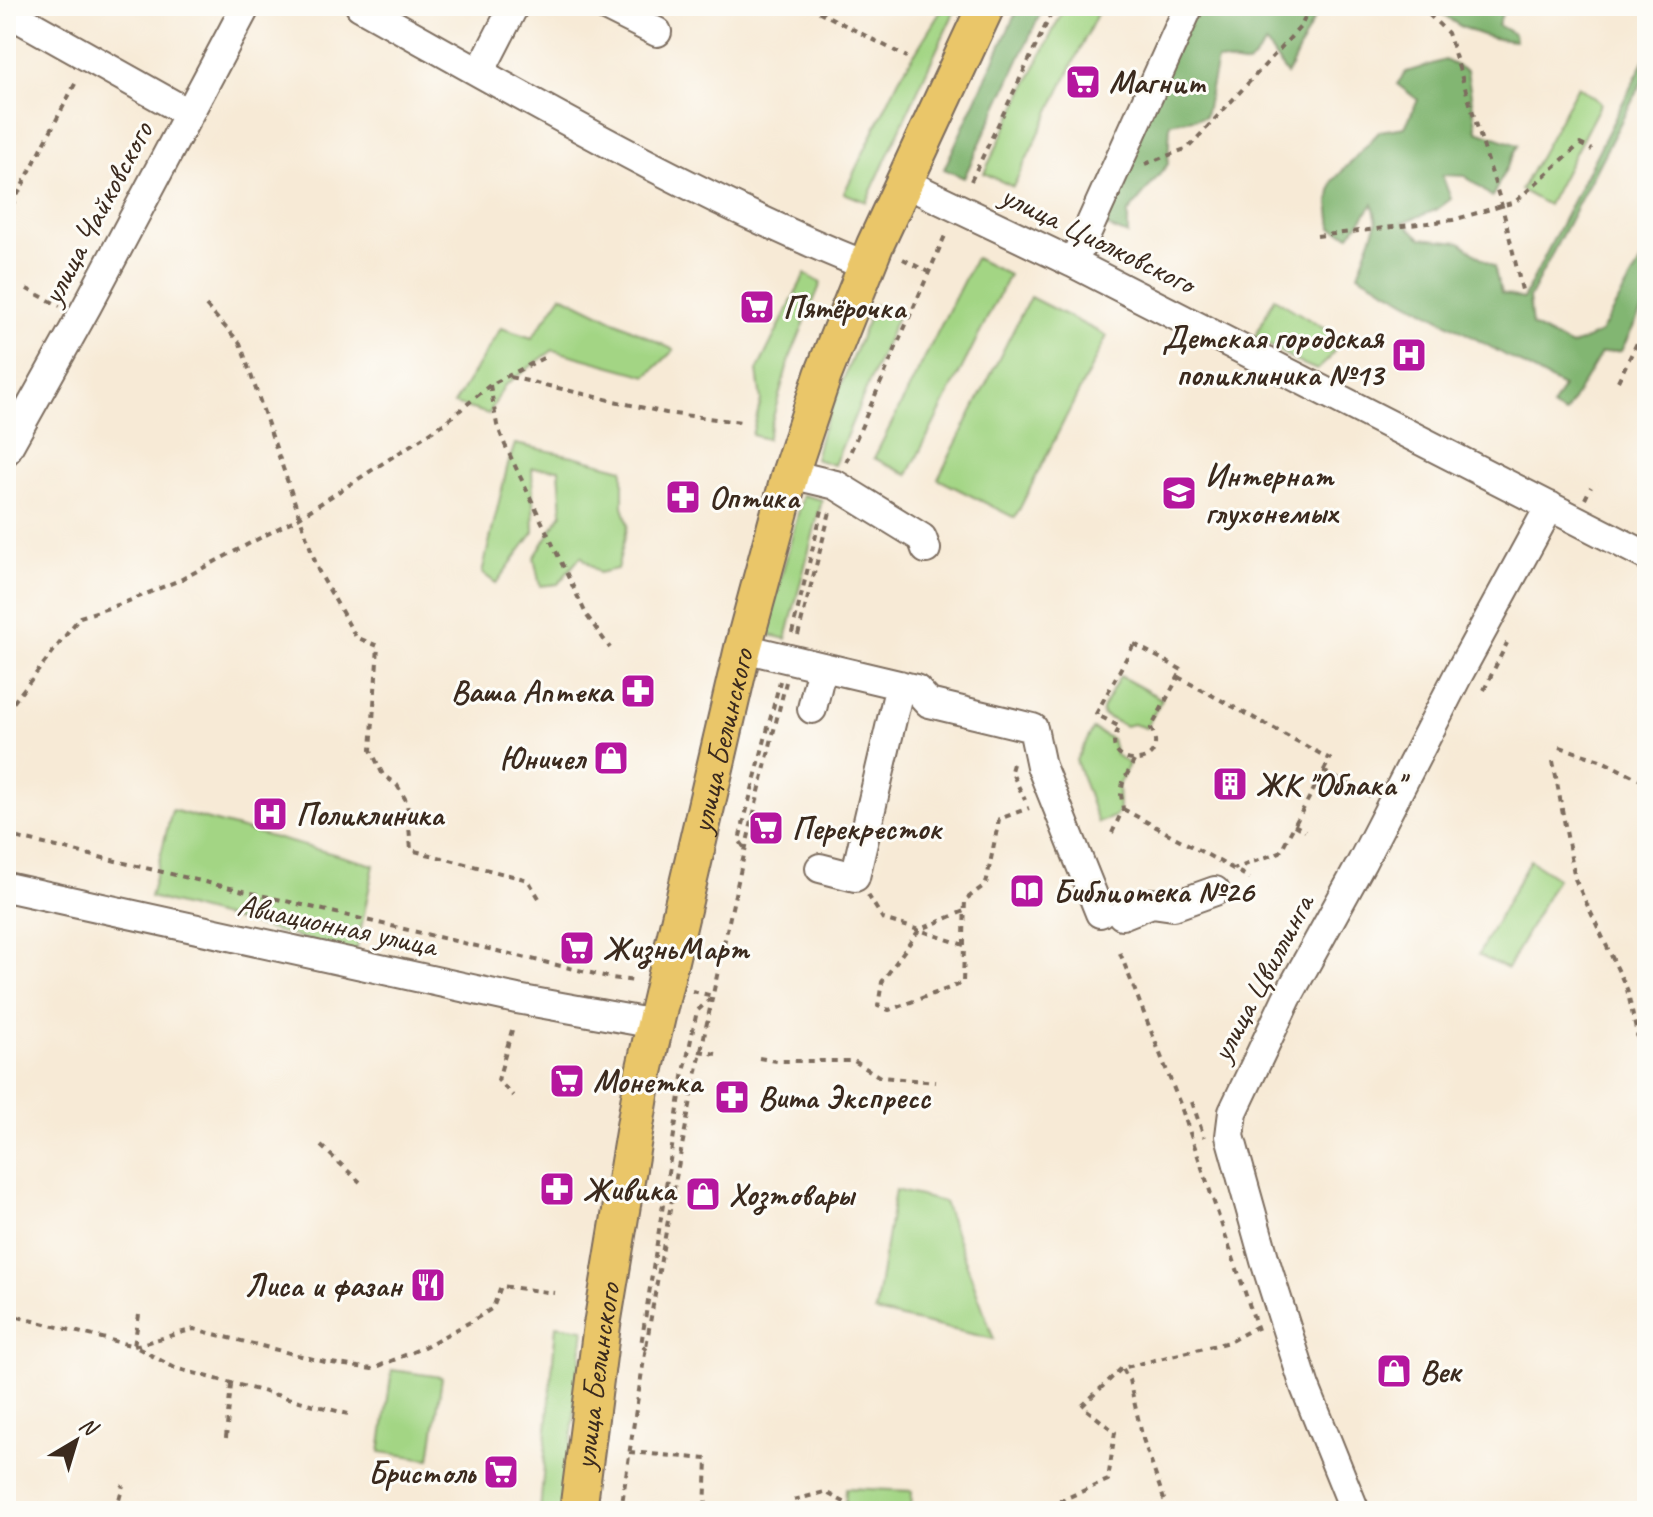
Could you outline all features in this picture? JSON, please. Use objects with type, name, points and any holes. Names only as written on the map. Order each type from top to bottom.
[{"type":"main road","name":"улица Белинского","points":[[578,1511],[602,1325],[655,1024],[743,648],[790,474],[823,375],[867,266],[986,6]]},
{"type":"street","name":"улица Чайковского","points":[[10,435],[87,306],[246,6]]},
{"type":"street","points":[[360,6],[641,161],[867,266]]},
{"type":"street","points":[[480,72],[514,6]]},
{"type":"street","points":[[605,6],[657,32]]},
{"type":"street","points":[[1073,263],[1189,6]]},
{"type":"street","points":[[6,11],[188,113]]},
{"type":"street","name":"улица Циолковского","points":[[903,182],[1073,263],[1647,556]]},
{"type":"street","points":[[790,474],[836,485],[922,538],[926,549]]},
{"type":"street","name":"улица Цвиллинга","points":[[1355,1511],[1305,1387],[1265,1261],[1230,1136],[1233,1112],[1287,998],[1550,506]]},
{"type":"street","points":[[743,648],[916,689],[929,703],[1033,728],[1037,751],[1111,914],[1152,903],[1173,906],[1215,891]]},
{"type":"street","points":[[812,709],[822,667]]},
{"type":"street","points":[[820,868],[855,877],[900,685]]},
{"type":"street","name":"Авиационная улица","points":[[6,887],[517,999],[655,1024]]},
{"type":"path","points":[[808,6],[907,57]]},
{"type":"path","points":[[971,181],[1055,6]]},
{"type":"path","points":[[1113,176],[1188,148],[1302,25],[1309,6]]},
{"type":"path","points":[[1420,6],[1448,33],[1502,206],[1522,290]]},
{"type":"path","points":[[6,217],[89,57]]},
{"type":"path","points":[[1317,236],[1453,220],[1515,202],[1580,144],[1592,150]]},
{"type":"path","points":[[836,485],[948,227]]},
{"type":"path","points":[[903,259],[928,272]]},
{"type":"path","points":[[27,289],[66,309]]},
{"type":"path","points":[[206,306],[240,343],[318,570],[356,637],[378,646],[371,750],[383,775],[397,785],[407,802],[411,850],[528,880],[542,903]]},
{"type":"path","points":[[1618,381],[1647,323]]},
{"type":"path","points":[[6,712],[80,617],[182,579],[298,518],[445,423],[490,385],[547,356]]},
{"type":"path","points":[[508,376],[666,413],[741,422]]},
{"type":"path","points":[[490,385],[497,425],[505,445],[587,616],[610,648]]},
{"type":"path","points":[[1134,644],[1182,670],[1151,728],[1155,735],[1152,751],[1147,758],[1134,761],[1124,759],[1115,746],[1114,738],[1120,727],[1096,714],[1134,644]]},
{"type":"path","points":[[1178,677],[1330,759],[1280,852],[1234,869]]},
{"type":"path","points":[[1560,747],[1600,760],[1647,783]]},
{"type":"path","points":[[965,911],[919,930],[882,982],[878,1006],[889,1010],[963,983],[965,911],[965,900],[986,884],[999,819],[1029,809],[1011,771],[1016,756],[1037,751]]},
{"type":"path","points":[[1112,833],[1123,809],[1123,782],[1134,761]]},
{"type":"path","points":[[1553,761],[1575,879],[1627,989],[1647,1079]]},
{"type":"path","points":[[1323,771],[1391,807]]},
{"type":"path","points":[[1123,809],[1250,878]]},
{"type":"path","points":[[1294,825],[1305,831]]},
{"type":"path","points":[[6,835],[612,978]]},
{"type":"path","points":[[621,1511],[699,1051],[744,847]]},
{"type":"path","points":[[855,877],[883,919],[964,945]]},
{"type":"path","points":[[1120,953],[1180,1104],[1244,1294]]},
{"type":"path","points":[[647,1350],[641,1345],[683,1077],[697,1011],[713,996]]},
{"type":"path","points":[[512,1030],[498,1080],[513,1096]]},
{"type":"path","points":[[699,1051],[716,1054]]},
{"type":"path","points":[[759,1058],[777,1061],[854,1061],[880,1077],[935,1082]]},
{"type":"path","points":[[321,1146],[360,1182]]},
{"type":"path","points":[[134,1346],[194,1329],[325,1362],[372,1369],[422,1348],[493,1308],[501,1286],[555,1293]]},
{"type":"path","points":[[6,1314],[134,1346],[175,1368],[348,1414]]},
{"type":"path","points":[[134,1346],[139,1315]]},
{"type":"path","points":[[1037,1511],[1108,1480],[1115,1432],[1082,1406],[1122,1368],[1229,1342],[1257,1327]]},
{"type":"path","points":[[1122,1368],[1129,1380],[1143,1439],[1168,1511]]},
{"type":"path","points":[[226,1438],[231,1384]]},
{"type":"path","points":[[629,1452],[707,1459],[705,1511]]},
{"type":"path","points":[[116,1511],[123,1485]]},
{"type":"path","points":[[794,1500],[825,1492],[861,1511]]},
{"type":"green space","points":[[944,6],[957,6],[866,202],[844,193],[899,79]]},
{"type":"green space","points":[[1019,6],[1044,6],[964,178],[944,169]]},
{"type":"green space","points":[[1065,6],[1101,6],[1013,187],[984,173]]},
{"type":"green space","points":[[1194,6],[1320,6],[1287,75],[1266,44],[1248,65],[1217,60],[1205,117],[1170,123],[1168,164],[1128,213],[1128,235],[1100,224]]},
{"type":"green space","points":[[1435,6],[1505,6],[1498,25],[1514,34],[1515,41],[1471,31],[1442,14]]},
{"type":"green space","points":[[1647,55],[1647,72],[1529,298],[1532,326],[1571,346],[1600,333],[1647,251],[1647,300],[1621,351],[1601,353],[1565,414],[1552,407],[1563,387],[1358,274],[1377,222],[1373,204],[1350,235],[1332,228],[1329,202],[1333,181],[1380,131],[1405,127],[1418,100],[1397,84],[1406,72],[1445,60],[1467,71],[1477,131],[1518,145],[1492,197],[1465,176],[1442,175],[1451,199],[1436,210],[1403,222],[1421,238],[1460,242],[1494,267],[1501,293],[1523,299]]},
{"type":"green space","points":[[1578,86],[1601,103],[1548,205],[1521,190]]},
{"type":"green space","points":[[975,258],[1009,275],[908,475],[874,458]]},
{"type":"green space","points":[[805,274],[821,283],[789,360],[767,439],[752,435],[761,400],[757,371]]},
{"type":"green space","points":[[562,295],[674,350],[647,376],[553,350],[504,386],[489,414],[454,404],[501,328],[532,338]]},
{"type":"green space","points":[[1030,297],[1107,336],[1015,518],[938,479]]},
{"type":"green space","points":[[1274,298],[1341,339],[1329,359],[1317,370],[1255,337]]},
{"type":"green space","points":[[874,305],[897,317],[834,465],[815,459],[822,431]]},
{"type":"green space","points":[[515,444],[623,469],[623,506],[628,525],[617,569],[599,573],[581,556],[558,584],[540,586],[534,558],[562,513],[559,469],[532,468],[534,532],[496,583],[482,573]]},
{"type":"green space","points":[[803,495],[822,500],[786,639],[766,634]]},
{"type":"green space","points":[[1120,676],[1162,699],[1146,728],[1133,724],[1125,726],[1103,715],[1102,709]]},
{"type":"green space","points":[[1093,729],[1112,739],[1116,755],[1129,764],[1118,786],[1119,810],[1116,816],[1098,823],[1076,760]]},
{"type":"green space","points":[[172,810],[374,865],[356,953],[150,897]]},
{"type":"green space","points":[[1530,860],[1557,878],[1507,969],[1478,955]]},
{"type":"green space","points":[[895,1190],[944,1202],[994,1339],[875,1312]]},
{"type":"green space","points":[[556,1325],[584,1329],[563,1511],[540,1511]]},
{"type":"green space","points":[[392,1370],[442,1377],[430,1459],[380,1452]]},
{"type":"green space","points":[[846,1488],[912,1491],[911,1511],[845,1511]]},
{"type":"place","name":"Магнит","points":[[1083,82]]},
{"type":"place","name":"Пятёрочка","points":[[757,307]]},
{"type":"place","name":"Детская городская поликлиника №13","points":[[1409,355]]},
{"type":"place","name":"Интернат глухонемых","points":[[1179,493]]},
{"type":"place","name":"Оптика","points":[[683,497]]},
{"type":"place","name":"Ваша Аптека","points":[[638,691]]},
{"type":"place","name":"Юничел","points":[[611,758]]},
{"type":"place","name":"ЖК \"Облака\"","points":[[1230,784]]},
{"type":"place","name":"Поликлиника","points":[[270,814]]},
{"type":"place","name":"Перекресток","points":[[766,828]]},
{"type":"place","name":"Библиотека №26","points":[[1027,891]]},
{"type":"place","name":"ЖизньМарт","points":[[577,948]]},
{"type":"place","name":"Монетка","points":[[567,1081]]},
{"type":"place","name":"Вита Экспресс","points":[[732,1097]]},
{"type":"place","name":"Живика","points":[[557,1189]]},
{"type":"place","name":"Хозтовары","points":[[703,1194]]},
{"type":"place","name":"Лиса и фазан","points":[[428,1285]]},
{"type":"place","name":"Век","points":[[1394,1371]]},
{"type":"place","name":"Бристоль","points":[[501,1472]]}]
